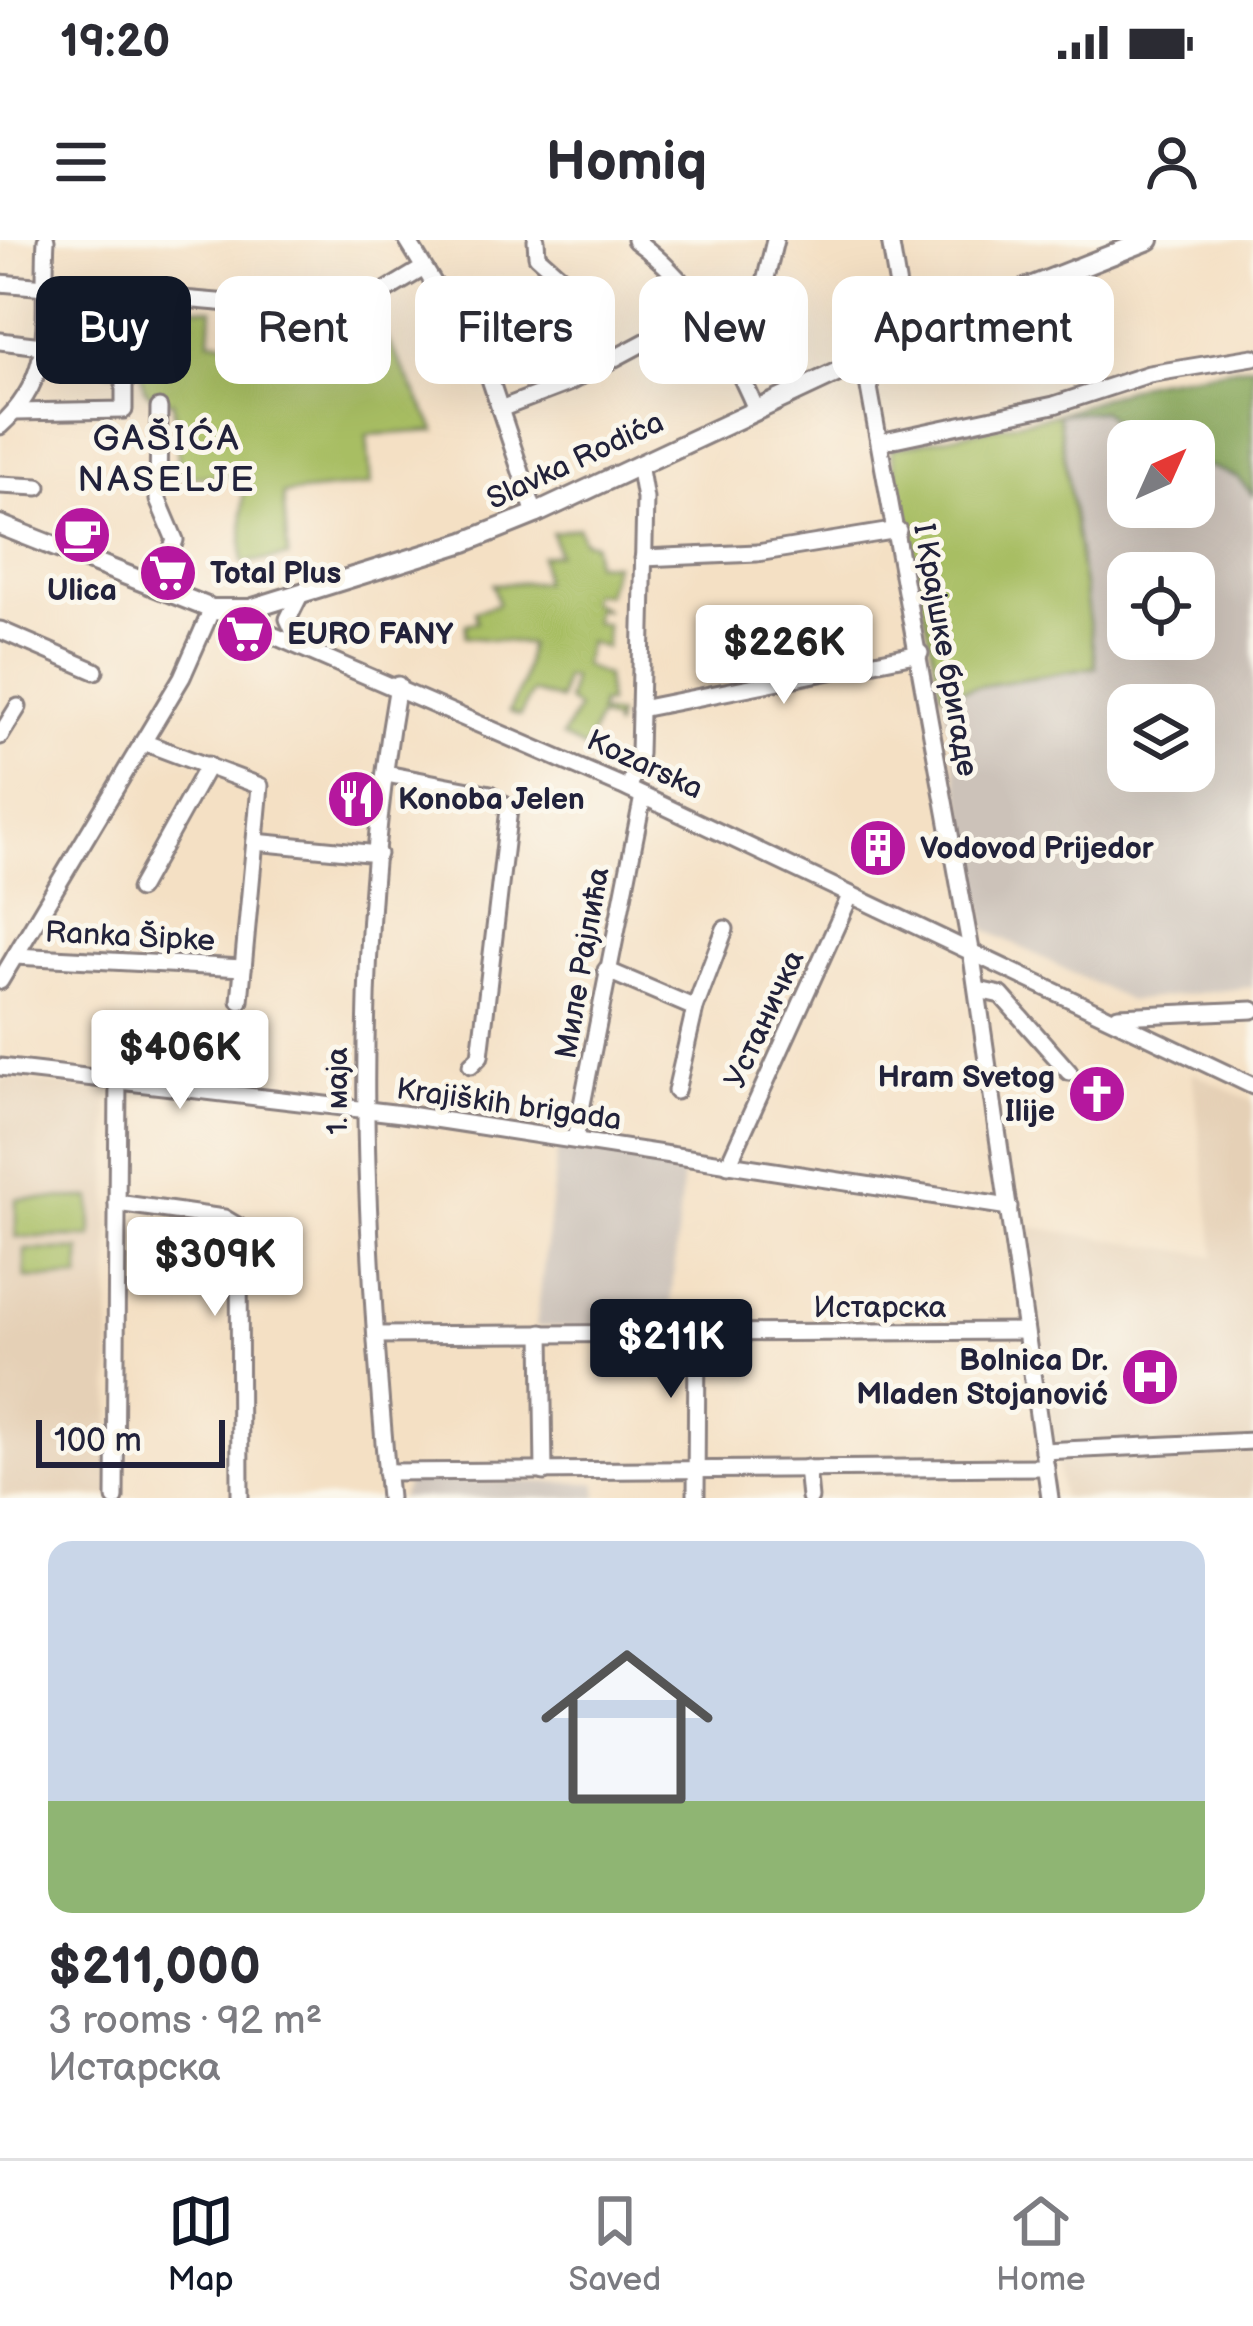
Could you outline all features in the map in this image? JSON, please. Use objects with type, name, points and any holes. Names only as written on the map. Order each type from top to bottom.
[{"type":"main road","name":"Slavka Rodića","points":[[1062,276],[1149,240]]},
{"type":"main road","name":"Slavka Rodića","points":[[212,609],[250,610],[300,596],[535,514],[832,375]]},
{"type":"main road","name":"Kozarska","points":[[0,525],[212,609]]},
{"type":"street","points":[[44,276],[46,240]]},
{"type":"street","points":[[407,240],[476,350],[535,514]]},
{"type":"street","points":[[536,240],[537,256],[560,276]]},
{"type":"street","points":[[635,240],[678,276]]},
{"type":"street","points":[[767,276],[776,240]]},
{"type":"street","points":[[890,240],[896,276]]},
{"type":"street","points":[[191,300],[333,312],[367,302],[422,269]]},
{"type":"street","points":[[0,284],[36,287]]},
{"type":"street","points":[[0,341],[36,345]]},
{"type":"street","points":[[880,442],[1054,405],[1149,374],[1253,357]]},
{"type":"street","points":[[0,426],[36,383]]},
{"type":"street","points":[[16,412],[124,410],[124,384]]},
{"type":"street","points":[[500,409],[560,384]]},
{"type":"street","points":[[744,384],[756,410]]},
{"type":"street","name":"I Крајшке бригаде","points":[[869,384],[978,990],[1050,1498]]},
{"type":"street","points":[[158,588],[176,540],[158,500],[159,408]]},
{"type":"street","name":"Миле Рајлића","points":[[574,1140],[636,792],[644,558],[639,464]]},
{"type":"street","points":[[0,485],[38,487]]},
{"type":"street","points":[[644,558],[757,553],[898,530]]},
{"type":"street","points":[[300,596],[289,626],[305,646]]},
{"type":"street","points":[[5,968],[182,677],[212,609]]},
{"type":"street","name":"Kozarska","points":[[212,609],[398,685],[636,792],[1253,1086]]},
{"type":"street","points":[[0,630],[95,670]]},
{"type":"street","points":[[640,709],[920,653]]},
{"type":"street","name":"1. маја","points":[[388,1498],[362,1110],[378,854],[398,685]]},
{"type":"street","points":[[0,736],[18,706]]},
{"type":"street","points":[[143,742],[260,786],[240,1000]]},
{"type":"street","points":[[139,889],[208,765]]},
{"type":"street","points":[[386,773],[491,794],[509,809],[480,1056],[471,1065]]},
{"type":"street","points":[[255,842],[378,854]]},
{"type":"street","name":"Устаничка","points":[[728,1165],[850,896]]},
{"type":"street","points":[[676,1091],[695,1008],[725,929]]},
{"type":"street","name":"Ranka Šipke","points":[[5,968],[243,968]]},
{"type":"street","points":[[606,970],[695,1008]]},
{"type":"street","points":[[978,990],[1001,995],[1070,1072]]},
{"type":"street","points":[[1114,1016],[1253,1010]]},
{"type":"street","name":"Krajiških brigada","points":[[0,1067],[118,1077],[362,1110],[1009,1207]]},
{"type":"street","points":[[116,1498],[118,1077]]},
{"type":"street","points":[[117,1203],[224,1218],[239,1227],[240,1498]]},
{"type":"street","name":"Истарска","points":[[376,1335],[1025,1331]]},
{"type":"street","points":[[542,1333],[544,1472]]},
{"type":"street","points":[[696,1498],[697,1333]]},
{"type":"street","points":[[386,1472],[807,1468],[1044,1459],[1253,1442]]},
{"type":"street","points":[[807,1468],[811,1498]]},
{"type":"shaded area","points":[[1103,411],[1111,420],[1107,420],[1107,528],[1215,528],[1215,469],[1237,477],[1253,495],[1253,987],[1129,1001],[986,930],[941,693],[1096,667],[1058,414]]},
{"type":"shaded area","name":"Bolnica Dr. Mladen Stojanović","points":[[1192,1072],[1253,1102],[1253,1498],[1062,1498],[1026,1226],[1215,1256]]},
{"type":"shaded area","points":[[10,1076],[108,1094],[111,1496],[0,1496],[0,1081]]},
{"type":"shaded area","points":[[558,1146],[684,1161],[669,1327],[536,1327]]},
{"type":"shaded area","points":[[409,1480],[597,1483],[598,1498],[400,1498]]},
{"type":"green space","points":[[191,306],[212,309],[215,384],[391,384],[391,347],[436,431],[367,435],[371,485],[283,494],[288,557],[242,563],[243,476],[180,477],[173,402],[157,401],[143,384],[191,384]]},
{"type":"green space","points":[[1253,365],[1253,495],[1237,477],[1215,469],[1215,420],[1111,420],[1103,411],[1058,414],[1149,381]]},
{"type":"green space","points":[[1058,414],[1096,667],[941,693],[891,449]]},
{"type":"green space","points":[[578,527],[583,540],[594,544],[594,563],[614,564],[606,594],[591,593],[589,601],[607,610],[595,609],[594,623],[606,624],[606,648],[588,642],[583,665],[606,676],[608,704],[601,703],[599,713],[617,716],[615,729],[613,722],[599,717],[585,749],[562,737],[578,709],[568,701],[572,678],[564,677],[560,700],[532,692],[520,716],[509,712],[522,684],[529,644],[465,637],[466,624],[477,622],[475,611],[498,604],[493,584],[543,582],[541,556],[558,554],[552,533]]},
{"type":"green space","points":[[91,1198],[92,1237],[16,1237],[16,1199]]},
{"type":"green space","points":[[25,1250],[80,1250],[80,1278],[25,1278]]},
{"type":"place","name":"Ulica","points":[[82,535]]},
{"type":"place","name":"Total Plus","points":[[168,573]]},
{"type":"place","name":"EURO FANY","points":[[245,634]]},
{"type":"place","name":"Konoba Jelen","points":[[356,799]]},
{"type":"place","name":"Vodovod Prijedor","points":[[878,848]]},
{"type":"place","name":"Hram Svetog Ilije","points":[[1097,1094]]},
{"type":"place","name":"Bolnica Dr. Mladen Stojanović","points":[[1150,1377]]},
{"type":"district","name":"GAŠIĆA NASELJE","points":[[167,458]]}]
